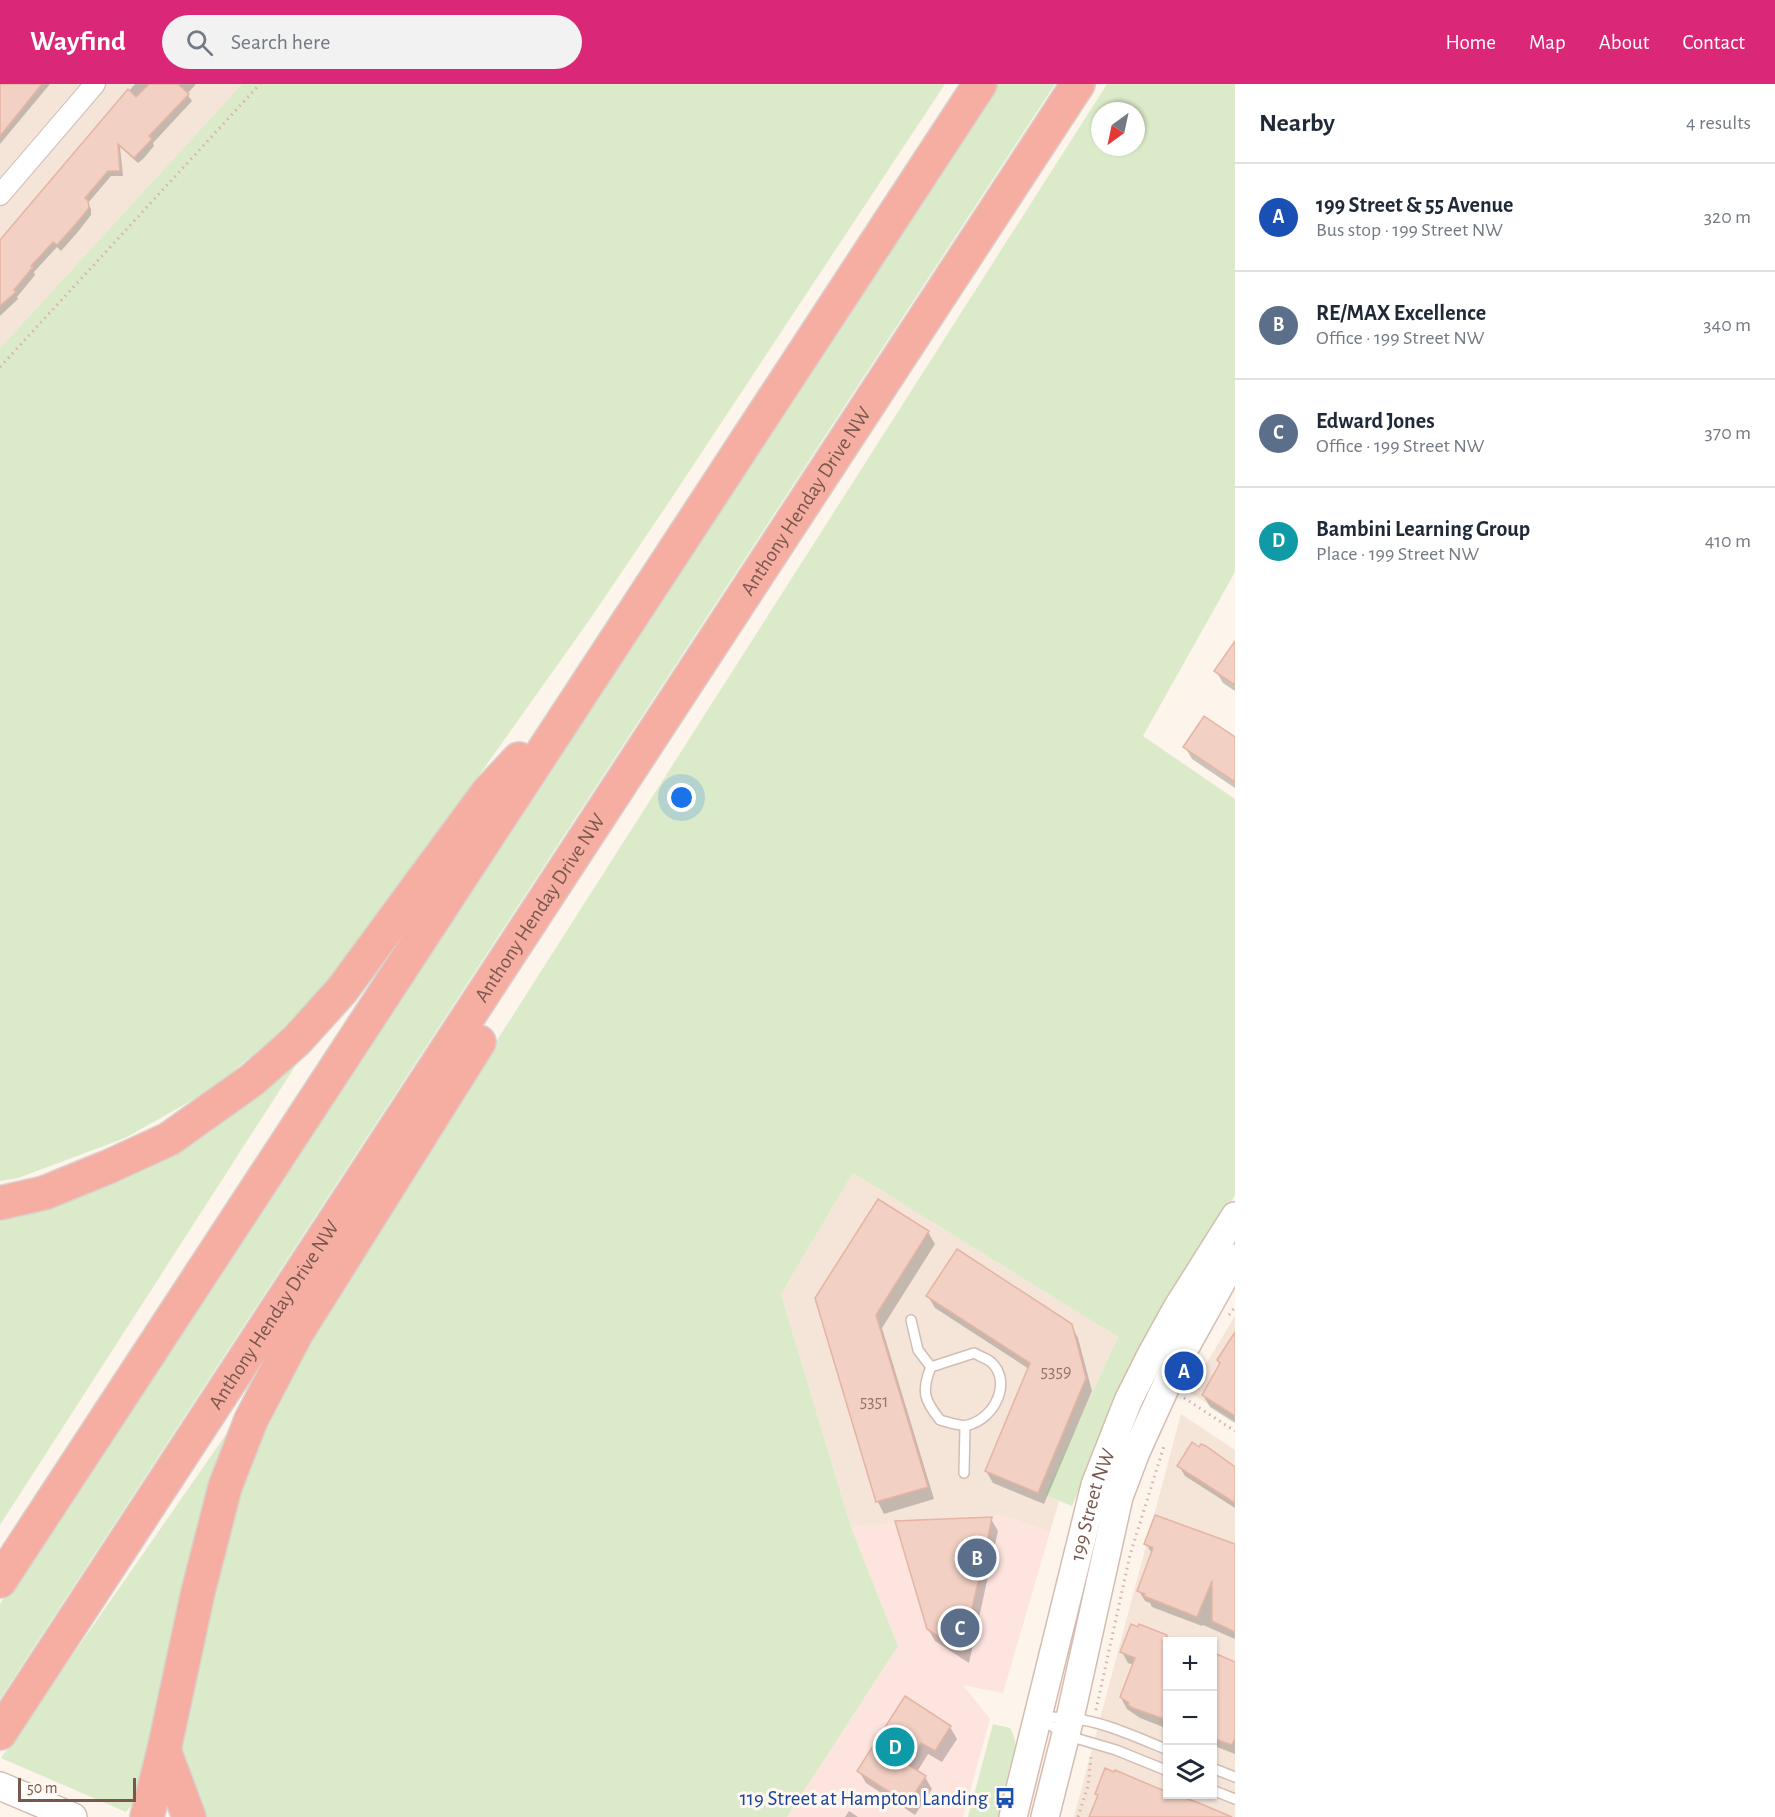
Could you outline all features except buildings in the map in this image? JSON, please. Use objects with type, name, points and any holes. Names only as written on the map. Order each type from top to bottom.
[{"type":"highway","points":[[0,1581],[980,84]]},
{"type":"highway","name":"Anthony Henday Drive NW","points":[[0,1733],[1078,84]]},
{"type":"highway","points":[[0,1203],[44,1193],[168,1139],[261,1072],[297,1040],[342,990],[488,792],[585,687]]},
{"type":"highway","points":[[147,1817],[198,1592],[225,1487],[251,1420],[296,1334],[525,968],[585,839]]},
{"type":"highway","points":[[164,1750],[189,1817]]},
{"type":"main road","name":"199 Street NW","points":[[1013,1817],[1080,1540],[1095,1485],[1110,1443],[1151,1355],[1177,1308],[1235,1216]]},
{"type":"main road","name":"199 Street NW","points":[[1045,1817],[1079,1730],[1119,1497],[1136,1452],[1176,1364],[1235,1258]]},
{"type":"main road","points":[[0,1786],[63,1813]]},
{"type":"street","points":[[0,195],[95,84]]},
{"type":"lane","points":[[911,1320],[918,1350],[931,1367]]},
{"type":"lane","points":[[974,1353],[991,1362],[1000,1377],[997,1405],[981,1421],[965,1426],[940,1420],[924,1394],[925,1380],[931,1367],[974,1353]]},
{"type":"lane","points":[[964,1473],[965,1426]]},
{"type":"lane","points":[[1038,1717],[1079,1730],[1116,1750],[1163,1769]]},
{"type":"lane","points":[[1038,1717],[1079,1730],[1120,1731],[1163,1748]]},
{"type":"lane","points":[[1217,1770],[1235,1777]]},
{"type":"lane","points":[[1217,1792],[1235,1799]]},
{"type":"path","points":[[0,367],[260,84]]},
{"type":"path","points":[[1227,1318],[1235,1307]]},
{"type":"path","points":[[1182,1397],[1235,1431]]},
{"type":"path","points":[[1078,1817],[1088,1786],[1091,1757],[1079,1730],[1166,1441]]},
{"type":"shaded area","points":[[0,84],[242,84],[0,348]]},
{"type":"shaded area","points":[[853,1173],[1118,1337],[1045,1495],[1059,1501],[1050,1532],[1001,1515],[851,1527],[781,1294]]},
{"type":"shaded area","points":[[1235,1316],[1235,1421],[1189,1392]]},
{"type":"shaded area","points":[[1181,1414],[1235,1450],[1235,1817],[1074,1817]]},
{"type":"shaded area","points":[[1001,1515],[1050,1532],[1003,1693],[963,1685],[990,1719],[963,1817],[787,1817],[898,1646],[851,1527]]},
{"type":"green space","points":[[242,84],[945,84],[588,622],[357,947],[292,1022],[212,1089],[125,1138],[18,1178],[0,1181],[0,348]]},
{"type":"green space","points":[[997,84],[1055,84],[0,1699],[0,1604]]},
{"type":"green space","points":[[1107,84],[1235,84],[1235,572],[1143,736],[1235,799],[1235,1195],[1127,1377],[1072,1506],[1045,1495],[1118,1337],[853,1173],[781,1294],[851,1527],[898,1646],[787,1817],[200,1817],[184,1778],[177,1733],[235,1498],[293,1360],[1091,109],[1091,156],[1145,156],[1145,102],[1096,102]]},
{"type":"green space","points":[[321,1026],[0,1525],[0,1210],[56,1195]]},
{"type":"green space","points":[[268,1374],[138,1797],[126,1812],[1,1758]]},
{"type":"green space","points":[[993,1724],[1010,1728],[1016,1749],[1014,1772],[999,1817],[968,1817]]},
{"type":"place","name":"199 Street & 55 Avenue","points":[[1184,1371]]},
{"type":"place","name":"RE/MAX Excellence","points":[[977,1558]]},
{"type":"place","name":"Edward Jones","points":[[960,1628]]},
{"type":"place","name":"Bambini Learning Group","points":[[895,1747]]},
{"type":"place","name":"119 Street at Hampton Landing","points":[[1005,1798]]}]
